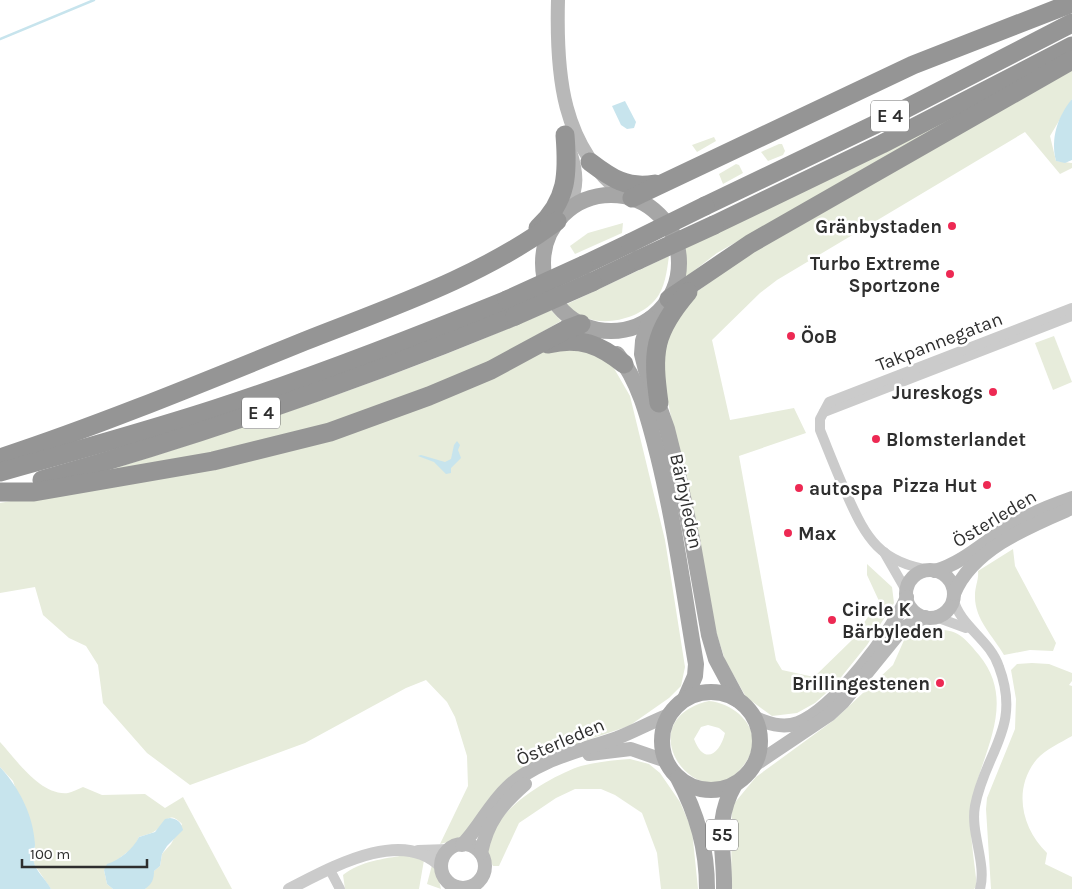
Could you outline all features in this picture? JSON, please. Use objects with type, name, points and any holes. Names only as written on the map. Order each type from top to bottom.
[{"type":"highway","points":[[628,197],[676,179],[913,65],[1072,3]]},
{"type":"highway","name":"E 4","points":[[588,273],[630,243],[874,125],[1072,23]]},
{"type":"highway","name":"E 4","points":[[0,492],[129,455],[285,405],[412,358],[511,308],[588,273],[638,260],[882,144],[1072,46]]},
{"type":"highway","points":[[669,299],[750,244],[1072,60]]},
{"type":"highway","points":[[509,254],[541,225],[557,205],[566,186],[568,164],[565,136]]},
{"type":"highway","points":[[590,162],[607,175],[628,185],[653,184],[676,179]]},
{"type":"highway","points":[[0,458],[200,384],[445,284],[509,254],[563,215]]},
{"type":"highway","points":[[659,403],[654,355],[657,339],[673,310],[701,278]]},
{"type":"highway","name":"E 4","points":[[0,472],[216,409],[392,346],[511,308]]},
{"type":"highway","points":[[0,492],[34,492],[213,461],[330,432],[428,396],[491,370],[565,330],[585,326]]},
{"type":"highway","points":[[530,348],[560,342],[590,343],[604,348],[624,364]]},
{"type":"main road","points":[[550,0],[551,60],[556,98],[577,175],[575,194],[546,239],[543,256],[545,284],[562,311],[585,326],[614,332],[630,330],[650,320],[669,299],[676,285],[679,268],[678,250],[674,234],[658,214],[612,187],[590,162],[578,142],[565,100],[559,49],[558,0]]},
{"type":"main road","points":[[563,215],[592,197],[628,197]]},
{"type":"main road","name":"Bärbyleden","points":[[650,320],[643,341],[642,354],[667,429],[689,522],[709,635],[716,659],[738,700]]},
{"type":"main road","name":"Bärbyleden","points":[[585,326],[606,342],[624,364],[642,400],[652,432],[677,542],[696,664],[695,676],[685,700]]},
{"type":"main road","name":"Österleden","points":[[933,571],[959,561],[1007,528],[1042,509],[1072,498]]},
{"type":"main road","name":"Österleden","points":[[954,596],[966,570],[979,558],[1040,522],[1072,508]]},
{"type":"main road","points":[[753,717],[780,726],[798,724],[813,715],[836,694],[872,652],[900,612],[909,584],[914,576],[933,571],[946,577],[954,596],[949,608],[905,627],[844,702],[829,715],[753,766],[735,784],[720,790],[705,790],[690,786],[678,778],[666,761],[662,737],[669,715],[685,700],[698,694],[711,692],[725,694],[738,700],[753,717],[760,742],[753,766]]},
{"type":"main road","points":[[907,595],[913,610],[931,617]]},
{"type":"main road","name":"Österleden","points":[[462,844],[493,801],[508,786],[526,774],[583,748],[618,738],[669,715]]},
{"type":"main road","name":"Österleden","points":[[481,853],[485,834],[495,815],[513,795],[542,772],[584,755],[616,749],[631,749],[666,761]]},
{"type":"main road","name":"55","points":[[678,778],[698,820],[704,846],[707,889]]},
{"type":"main road","name":"55","points":[[724,889],[723,808],[735,784]]},
{"type":"main road","points":[[462,844],[476,848],[481,853],[485,865],[484,873],[479,882],[465,889],[458,888],[441,873],[442,860],[448,850],[462,844]]},
{"type":"street","name":"Takpannegatan","points":[[824,412],[829,402],[1072,308]]},
{"type":"street","name":"Takpannegatan","points":[[824,412],[1072,316]]},
{"type":"street","points":[[824,412],[820,419],[820,430],[862,529],[873,544],[883,552],[913,568],[933,571]]},
{"type":"street","points":[[883,552],[907,595]]},
{"type":"street","points":[[954,596],[961,618],[982,640],[998,662],[1006,695],[1004,728],[975,806],[981,875],[980,889]]},
{"type":"street","points":[[931,617],[958,623],[974,632]]},
{"type":"street","points":[[289,889],[363,855],[399,850],[448,850]]},
{"type":"street","points":[[416,851],[441,873]]},
{"type":"street","points":[[330,870],[340,889]]},
{"type":"green space","points":[[1072,51],[717,253],[682,280],[686,248]]},
{"type":"green space","points":[[1072,68],[1072,99],[1050,136],[1056,161],[1072,163],[1072,168],[1060,174],[1025,132],[777,280],[760,293],[712,340],[730,420],[794,408],[806,433],[739,456],[776,660],[782,670],[814,677],[852,640],[879,601],[867,575],[867,564],[892,587],[894,603],[867,645],[834,686],[815,703],[797,713],[772,716],[746,697],[725,660],[713,622],[668,402],[653,369],[665,315],[743,258]]},
{"type":"green space","points":[[714,137],[716,141],[697,152],[692,145]]},
{"type":"green space","points":[[782,144],[785,151],[783,155],[768,161],[761,152]]},
{"type":"green space","points":[[736,164],[739,165],[743,173],[723,184],[719,174]]},
{"type":"green space","points":[[623,223],[622,233],[575,254],[570,246],[588,233]]},
{"type":"green space","points":[[669,256],[665,279],[658,296],[641,312],[622,319],[602,321],[581,316],[565,305]]},
{"type":"green space","points":[[551,310],[561,321],[481,367],[306,432],[190,460],[103,472],[217,436],[330,397],[441,356]]},
{"type":"green space","points":[[574,335],[604,351],[630,396],[665,540],[685,667],[681,686],[669,698],[629,726],[590,739],[523,767],[489,800],[468,833],[452,841],[440,844],[468,786],[467,756],[455,717],[447,702],[426,680],[406,688],[305,743],[190,785],[147,753],[103,703],[98,665],[86,646],[69,638],[43,615],[35,587],[0,593],[0,503],[267,454]]},
{"type":"green space","points":[[1054,336],[1072,382],[1053,390],[1035,343]]},
{"type":"green space","points":[[1013,549],[1015,566],[1056,643],[1053,651],[1030,650],[1004,655],[981,620],[975,595],[978,571]]},
{"type":"green space","points":[[928,629],[946,630],[957,634],[967,641],[991,673],[996,692],[996,711],[993,729],[970,813],[977,886],[974,889],[731,889],[732,806],[756,777],[834,720],[893,665],[905,638]]},
{"type":"green space","points":[[1017,664],[1049,664],[1072,673],[1072,681],[1069,685],[1072,686],[1072,736],[1049,749],[1037,759],[1024,783],[1023,808],[1031,832],[1047,853],[1045,864],[1072,877],[1072,889],[991,889],[987,798],[1015,729],[1016,699],[1011,670]]},
{"type":"green space","points":[[709,701],[720,703],[730,708],[746,721],[751,730],[753,740],[751,751],[746,762],[728,779],[710,783],[692,777],[679,763],[671,746],[672,728],[684,712]],"holes":[[[708,725],[719,728],[725,733],[723,740],[716,751],[707,755],[702,752],[694,739],[701,727]]]},
{"type":"green space","points":[[0,742],[38,783],[48,789],[68,793],[83,787],[102,795],[145,794],[165,808],[183,797],[232,889],[145,889],[154,871],[160,866],[162,854],[171,844],[182,824],[170,818],[153,832],[139,837],[134,847],[104,870],[107,884],[113,889],[51,889],[34,864],[35,845],[13,781],[0,767]]},
{"type":"green space","points":[[630,759],[649,764],[660,773],[680,802],[692,830],[698,889],[661,889],[657,853],[642,813],[615,795],[601,789],[575,789],[556,798],[519,823],[499,866],[493,866],[487,854],[489,838],[497,824],[508,811],[522,799],[553,778],[581,766]]},
{"type":"green space","points":[[405,855],[424,860],[419,889],[345,889],[343,875],[350,870],[372,861]]},
{"type":"green space","points":[[432,865],[437,872],[441,889],[427,884]]},
{"type":"water","points":[[1072,99],[1072,160],[1065,163],[1056,161],[1054,144],[1059,120]]},
{"type":"water","points":[[625,101],[636,122],[634,128],[627,129],[621,125],[612,106]]},
{"type":"water","points":[[457,441],[460,445],[458,450],[461,458],[451,468],[451,473],[446,474],[434,462],[418,456],[421,455],[445,462],[451,459],[454,445]]},
{"type":"water","points":[[0,767],[24,802],[34,833],[34,863],[51,889],[0,889]]},
{"type":"water","points":[[170,818],[179,821],[183,830],[167,846],[162,854],[160,866],[154,871],[153,879],[149,885],[145,889],[113,889],[107,884],[104,870],[107,864],[126,854],[139,837],[155,832],[165,819]]},
{"type":"waterway","points":[[0,39],[94,0]]},
{"type":"place","name":"Gränbystaden","points":[[952,226]]},
{"type":"place","name":"Turbo Extreme Sportzone","points":[[950,274]]},
{"type":"place","name":"ÖoB","points":[[791,336]]},
{"type":"place","name":"Jureskogs","points":[[993,392]]},
{"type":"place","name":"Blomsterlandet","points":[[876,439]]},
{"type":"place","name":"Pizza Hut","points":[[987,485]]},
{"type":"place","name":"autospa","points":[[799,488]]},
{"type":"place","name":"Max","points":[[788,533]]},
{"type":"place","name":"Circle K Bärbyleden","points":[[832,620]]},
{"type":"place","name":"Brillingestenen","points":[[940,683]]}]
